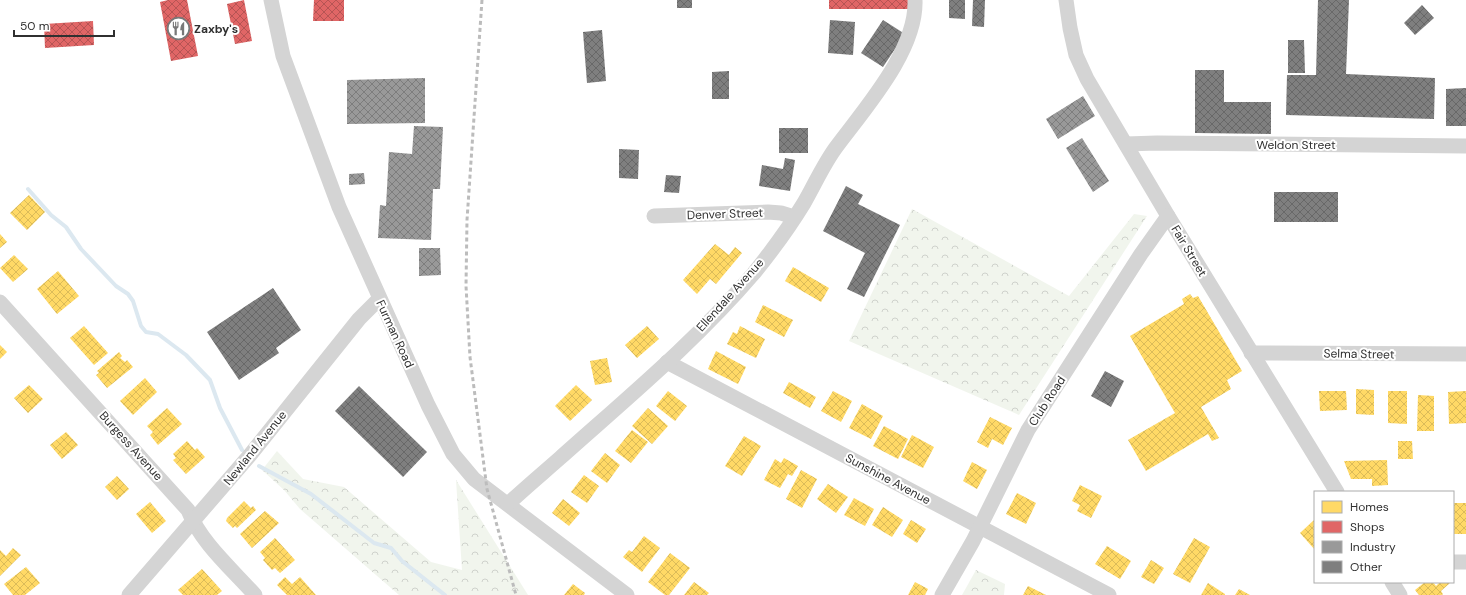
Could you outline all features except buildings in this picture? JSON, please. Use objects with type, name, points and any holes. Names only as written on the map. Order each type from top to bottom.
[{"type":"street","name":"Furman Road","points":[[271,0],[283,56],[339,207],[379,299],[428,405],[454,454],[474,479],[627,595]]},
{"type":"street","name":"Ellendale Avenue","points":[[508,504],[667,362],[729,300],[754,272],[794,217],[836,148],[870,102],[904,49],[911,32],[916,11],[915,0]]},
{"type":"street","name":"Fair Street","points":[[1066,0],[1070,28],[1079,64],[1168,216],[1336,491]]},
{"type":"street","name":"Weldon Street","points":[[1126,144],[1466,146]]},
{"type":"street","name":"Denver Street","points":[[654,216],[768,212],[781,213],[794,217]]},
{"type":"street","name":"Club Road","points":[[942,595],[979,527],[1028,430],[1141,254],[1168,216]]},
{"type":"street","name":"Newland Avenue","points":[[128,595],[250,455],[359,319],[379,299]]},
{"type":"street","name":"Burgess Avenue","points":[[0,302],[188,510],[193,522],[204,538],[255,595]]},
{"type":"street","name":"Selma Street","points":[[1251,353],[1466,354]]},
{"type":"street","name":"Sunshine Avenue","points":[[667,362],[1109,595]]},
{"type":"street","points":[[1454,562],[1466,562]]},
{"type":"street","points":[[1393,583],[1400,595]]},
{"type":"green space","points":[[912,209],[1069,296],[1134,214],[1147,216],[1019,415],[849,341]]},
{"type":"green space","points":[[277,451],[303,479],[344,487],[431,562],[462,570],[456,480],[528,595],[399,595],[300,509],[284,490],[262,470]]},
{"type":"green space","points":[[976,570],[1005,584],[1004,595],[962,595]]},
{"type":"waterway","points":[[28,189],[51,215],[66,227],[81,249],[116,286],[128,294],[133,301],[141,326],[146,332],[158,334],[186,355],[210,380],[220,408],[242,450]]},
{"type":"waterway","points":[[259,466],[311,494],[374,543],[391,548],[402,561],[445,595]]},
{"type":"railway","points":[[482,0],[467,220],[466,286],[470,357],[487,489],[516,595]]},
{"type":"place","name":"Zaxby's","points":[[179,29]]}]
